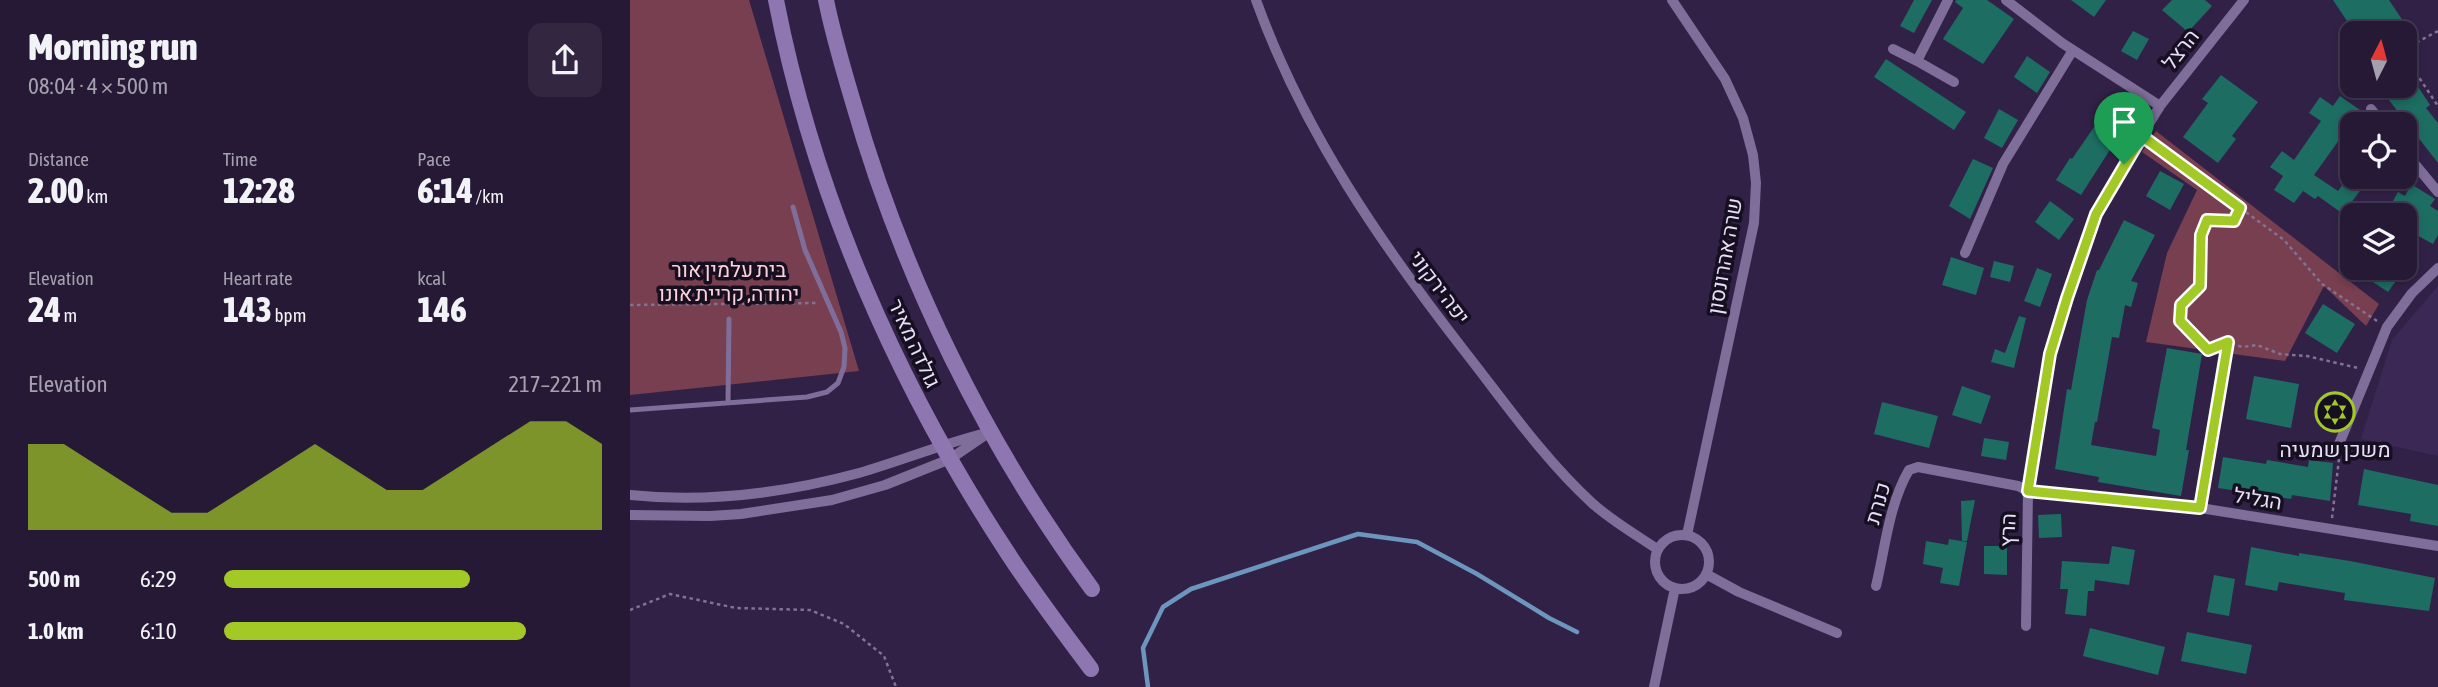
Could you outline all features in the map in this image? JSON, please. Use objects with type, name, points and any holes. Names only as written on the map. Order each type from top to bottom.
[{"type":"main road","name":"גולדה מאיר","points":[[776,0],[790,64],[833,203],[900,363],[946,452],[1006,550],[1091,669]]},
{"type":"main road","name":"גולדה מאיר","points":[[826,0],[845,75],[879,187],[944,342],[991,431],[1047,524],[1093,589]]},
{"type":"street","name":"יפה ירקוני","points":[[1256,0],[1267,31],[1304,112],[1357,204],[1395,260],[1538,445],[1567,478],[1594,505],[1657,549]]},
{"type":"street","name":"שרה אהרונסון","points":[[1672,0],[1725,79],[1743,118],[1753,155],[1756,183],[1754,223],[1688,535]]},
{"type":"street","points":[[1917,61],[1948,0]]},
{"type":"street","points":[[2006,0],[2073,50],[2160,106]]},
{"type":"street","name":"הרצל","points":[[2050,354],[2096,214],[2160,106],[2244,0]]},
{"type":"street","points":[[1893,49],[1954,82]]},
{"type":"street","points":[[1965,253],[2003,164],[2073,50]]},
{"type":"street","points":[[2417,167],[2438,192]]},
{"type":"street","points":[[2337,449],[2387,327],[2412,293],[2438,268]]},
{"type":"street","name":"הרץ","points":[[2026,626],[2028,491],[2050,354]]},
{"type":"street","points":[[2200,508],[2221,378]]},
{"type":"street","points":[[630,514],[710,516],[776,511],[832,500],[885,485],[991,431]]},
{"type":"street","points":[[630,495],[681,498],[763,493],[946,452],[991,431]]},
{"type":"street","name":"כנרת","points":[[1876,586],[1890,523],[1909,470],[1918,467],[2018,486],[2028,491]]},
{"type":"street","name":"הגליל","points":[[2028,491],[2200,508],[2438,546]]},
{"type":"street","points":[[1674,535],[1688,535],[1703,544],[1709,565],[1706,575],[1699,583],[1689,588],[1675,588],[1660,579],[1654,559],[1664,540],[1674,535]]},
{"type":"street","points":[[1706,575],[1739,592],[1837,632]]},
{"type":"street","points":[[1654,687],[1675,588]]},
{"type":"lane","points":[[630,410],[807,397],[827,393],[838,383],[844,367],[845,348],[841,332],[806,250],[793,207]]},
{"type":"lane","points":[[728,403],[729,319]]},
{"type":"path","points":[[2417,42],[2438,31]]},
{"type":"path","points":[[2417,74],[2438,106]]},
{"type":"path","points":[[2142,136],[2284,240],[2322,284],[2387,327]]},
{"type":"path","points":[[2240,208],[2234,221],[2207,220],[2201,235],[2200,286],[2181,305],[2180,321],[2208,350],[2228,342],[2242,346],[2257,345],[2280,354],[2307,356],[2369,371]]},
{"type":"path","points":[[630,305],[828,303]]},
{"type":"path","points":[[2221,378],[2228,342]]},
{"type":"path","points":[[2330,529],[2340,460],[2337,449]]},
{"type":"path","points":[[630,610],[670,594],[736,608],[810,610],[844,624],[884,656],[896,687]]},
{"type":"shaded area","points":[[2438,286],[2438,456],[2361,439],[2392,340]]},
{"type":"green space","name":"בית עלמין אור יהודה, קריית אונו","points":[[630,0],[749,0],[859,371],[630,395]]},
{"type":"green space","points":[[2156,131],[2340,274],[2340,280],[2348,280],[2379,304],[2366,326],[2324,286],[2285,361],[2146,342],[2167,253],[2197,190],[2142,152]]},
{"type":"building","points":[[1914,0],[1932,0],[1914,33],[1900,26]]},
{"type":"building","points":[[1956,0],[1987,0],[2014,19],[1983,64],[1943,39],[1963,8]]},
{"type":"building","points":[[2071,0],[2106,0],[2094,17]]},
{"type":"building","points":[[2172,0],[2205,0],[2212,6],[2188,32],[2162,10]]},
{"type":"building","points":[[2333,0],[2389,0],[2403,21],[2347,21]]},
{"type":"building","points":[[2133,31],[2149,39],[2137,60],[2121,51]]},
{"type":"building","points":[[2027,56],[2050,72],[2037,93],[2014,77]]},
{"type":"building","points":[[1886,59],[1966,112],[1954,130],[1874,77]]},
{"type":"building","points":[[2221,75],[2258,102],[2232,136],[2236,139],[2218,163],[2183,137],[2208,103],[2202,99]]},
{"type":"building","points":[[2417,85],[2430,105],[2426,108],[2438,123],[2438,163],[2417,136],[2417,112],[2398,112],[2387,98],[2417,98]]},
{"type":"building","points":[[2340,96],[2360,110],[2340,112],[2340,139],[2314,175],[2338,191],[2340,188],[2361,189],[2351,203],[2340,203],[2340,212],[2318,196],[2315,199],[2303,191],[2294,203],[2274,190],[2283,176],[2270,167],[2282,151],[2294,160],[2321,121],[2309,113],[2320,97],[2333,106]]},
{"type":"building","points":[[1999,109],[2018,120],[2002,148],[1984,138]]},
{"type":"building","points":[[2094,127],[2115,142],[2081,195],[2056,180]]},
{"type":"building","points":[[1973,159],[1993,168],[1970,219],[1949,206]]},
{"type":"building","points":[[2160,171],[2184,184],[2170,210],[2146,196]]},
{"type":"building","points":[[2417,188],[2435,199],[2430,206],[2438,211],[2438,235],[2433,244],[2417,235],[2417,203],[2392,203],[2398,192],[2405,196],[2408,189]]},
{"type":"building","points":[[2050,201],[2074,219],[2059,240],[2035,222]]},
{"type":"building","points":[[2124,220],[2155,235],[2131,281],[2138,283],[2131,307],[2125,305],[2119,338],[2112,337],[2091,445],[2156,456],[2160,430],[2152,428],[2167,348],[2202,354],[2181,496],[2098,482],[2099,477],[2055,469],[2067,389],[2071,390],[2087,300],[2097,270]]},
{"type":"building","points":[[1951,257],[1984,268],[1976,295],[1942,285]]},
{"type":"building","points":[[1994,261],[2014,266],[2010,282],[1990,277]]},
{"type":"building","points":[[2037,268],[2052,274],[2040,307],[2024,301]]},
{"type":"building","points":[[2370,280],[2396,280],[2388,292]]},
{"type":"building","points":[[2323,304],[2355,324],[2337,353],[2305,333]]},
{"type":"building","points":[[2019,316],[2026,318],[2014,368],[1991,362],[1995,349],[2005,353]]},
{"type":"building","points":[[2254,376],[2299,384],[2291,428],[2246,419]]},
{"type":"building","points":[[1962,386],[1991,396],[1981,424],[1952,415]]},
{"type":"building","points":[[1882,402],[1938,416],[1929,448],[1874,434]]},
{"type":"building","points":[[1984,438],[2009,442],[2006,460],[1981,456]]},
{"type":"building","points":[[2223,457],[2266,464],[2267,460],[2308,467],[2309,460],[2333,463],[2330,501],[2292,495],[2291,499],[2218,488]]},
{"type":"building","points":[[2364,469],[2438,485],[2438,526],[2410,521],[2411,514],[2358,505]]},
{"type":"building","points":[[1975,500],[1967,541],[1962,541],[1961,501]]},
{"type":"building","points":[[2061,514],[2062,537],[2039,538],[2038,515]]},
{"type":"building","points":[[1949,539],[1967,542],[1959,586],[1940,583],[1943,568],[1923,564],[1926,541],[1948,545]]},
{"type":"building","points":[[1984,546],[2007,546],[2007,575],[1984,574]]},
{"type":"building","points":[[2112,546],[2135,550],[2129,585],[2095,580],[2094,591],[2088,591],[2086,616],[2065,614],[2068,589],[2060,589],[2062,561],[2109,564]]},
{"type":"building","points":[[2251,547],[2299,556],[2299,553],[2350,561],[2435,578],[2429,611],[2344,600],[2345,593],[2279,582],[2277,591],[2245,585]]},
{"type":"building","points":[[2214,575],[2235,579],[2229,616],[2207,612]]},
{"type":"building","points":[[2090,628],[2165,647],[2158,675],[2083,656]]},
{"type":"building","points":[[2187,632],[2252,645],[2246,674],[2181,661]]},
{"type":"waterway","points":[[1148,687],[1143,648],[1163,607],[1191,589],[1358,534],[1417,542],[1577,632]]},
{"type":"place","name":"משכן שמעיה","points":[[2335,412]]},
{"type":"route","points":[[2142,136],[2240,208],[2234,221],[2207,220],[2201,235],[2200,286],[2181,305],[2180,321],[2208,350],[2228,342],[2200,508],[2028,491],[2050,354],[2096,214],[2124,164],[2142,136]]}]
